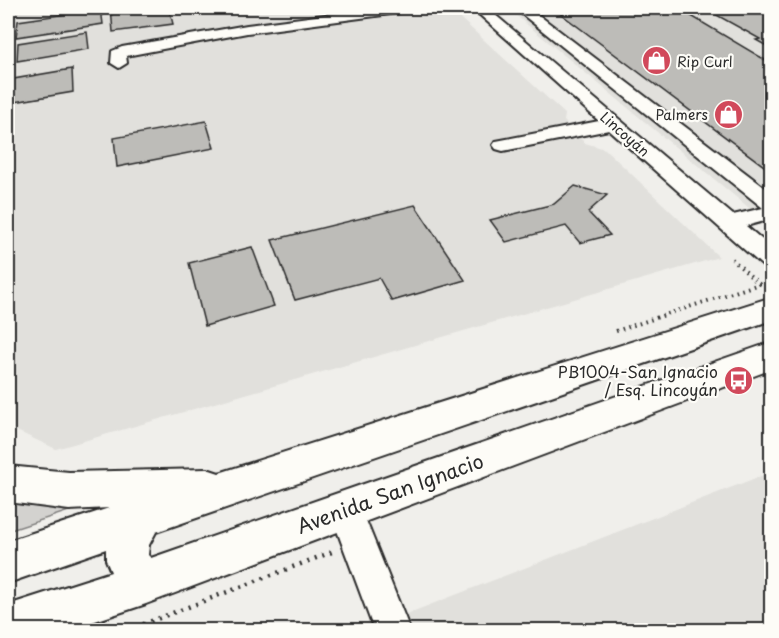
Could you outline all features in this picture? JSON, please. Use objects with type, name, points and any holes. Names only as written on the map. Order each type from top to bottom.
[{"type":"main road","points":[[8,562],[771,308]]},
{"type":"main road","name":"Avenida San Ignacio","points":[[15,627],[146,582],[351,525],[771,355]]},
{"type":"main road","points":[[8,484],[69,491],[236,487]]},
{"type":"main road","points":[[142,518],[128,542],[127,560],[136,576],[146,582]]},
{"type":"street","points":[[119,63],[118,54],[122,52],[248,29],[406,8]]},
{"type":"street","name":"Lincoyán","points":[[479,8],[771,261]]},
{"type":"street","points":[[540,8],[525,11],[771,204]]},
{"type":"street","points":[[580,95],[621,86]]},
{"type":"street","points":[[503,145],[614,124]]},
{"type":"street","points":[[728,224],[771,212]]},
{"type":"street","points":[[351,525],[392,630]]},
{"type":"path","points":[[128,630],[351,525]]},
{"type":"shaded area","points":[[8,8],[449,8],[565,114],[564,121],[585,143],[605,149],[719,257],[56,449],[8,427]]},
{"type":"shaded area","points":[[507,8],[771,8],[771,226]]},
{"type":"shaded area","points":[[771,472],[771,630],[361,630],[409,613]]},
{"type":"shaded area","points":[[8,496],[78,501],[78,508],[8,531]]},
{"type":"building","points":[[111,8],[169,8],[173,24],[113,32]]},
{"type":"building","points":[[578,8],[678,8],[772,64],[772,172],[557,11]]},
{"type":"building","points":[[704,8],[772,8],[772,49],[756,40],[760,39]]},
{"type":"building","points":[[101,9],[103,24],[16,37],[18,21]]},
{"type":"building","points":[[87,32],[89,49],[17,61],[18,43]]},
{"type":"building","points":[[72,69],[73,92],[8,103],[8,80]]},
{"type":"building","points":[[206,121],[214,148],[117,167],[114,138]]},
{"type":"building","points":[[575,186],[607,195],[588,212],[610,235],[580,243],[566,226],[506,242],[490,220],[554,204]]},
{"type":"building","points":[[415,205],[465,280],[392,301],[379,278],[295,300],[272,240]]},
{"type":"building","points":[[252,247],[274,306],[205,326],[189,263]]},
{"type":"place","name":"Rip Curl","points":[[656,61]]},
{"type":"place","name":"Palmers","points":[[729,114]]},
{"type":"place","name":"PB1004-San Ignacio / Esq. Lincoyán","points":[[739,380]]}]
